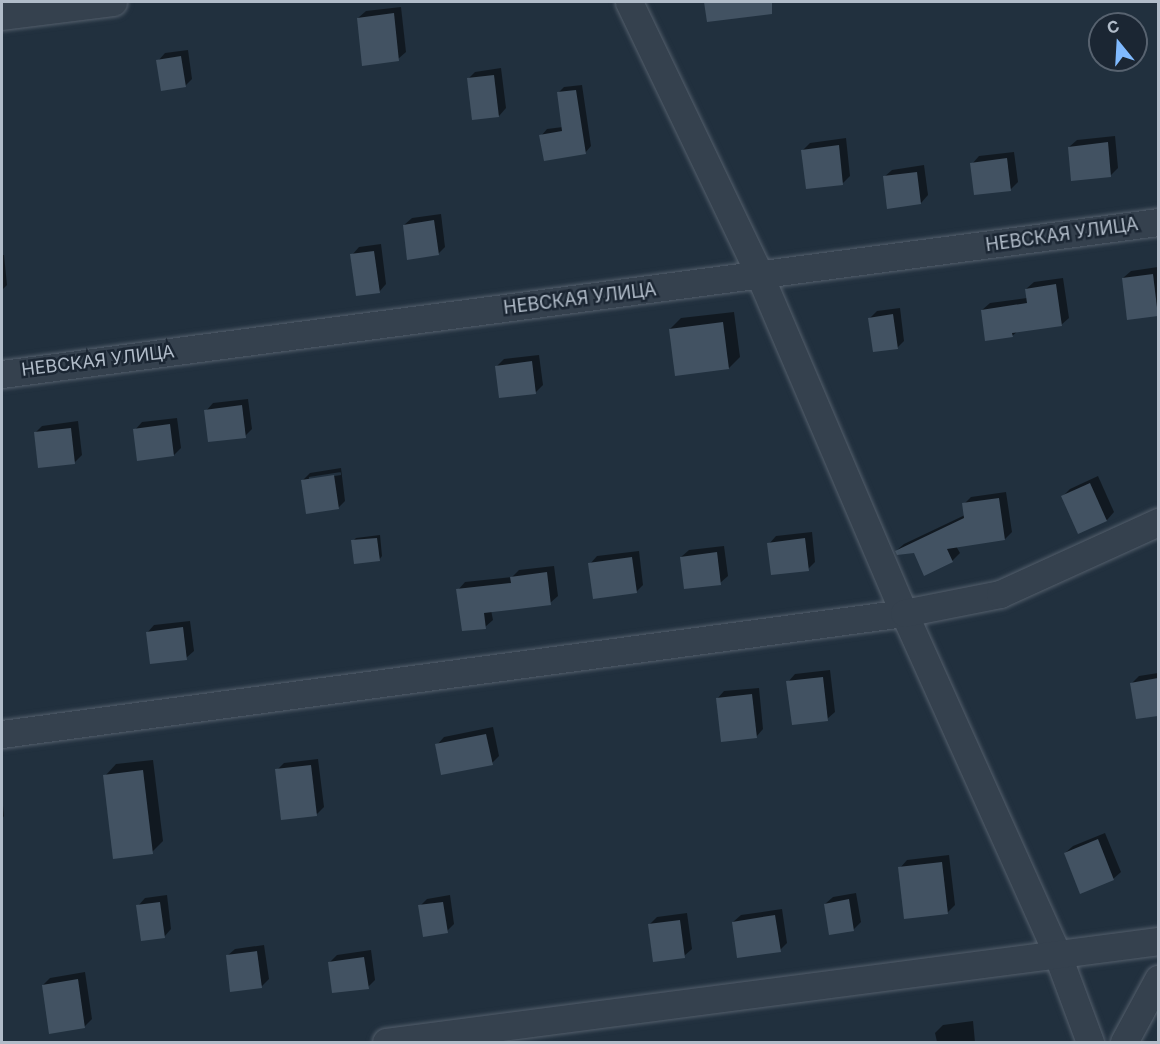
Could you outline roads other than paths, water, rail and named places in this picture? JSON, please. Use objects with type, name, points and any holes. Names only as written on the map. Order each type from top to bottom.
[{"type":"street","points":[[2,16],[113,2]]},
{"type":"street","points":[[629,2],[760,276],[904,613],[1058,956],[1090,1042]]},
{"type":"street","name":"НЕВСКАЯ УЛИЦА","points":[[2,374],[1158,222]]},
{"type":"street","points":[[2,734],[904,613],[1000,594],[1158,522]]},
{"type":"street","points":[[386,1042],[1058,956],[1158,941]]},
{"type":"street","points":[[1124,1042],[1158,979]]}]
